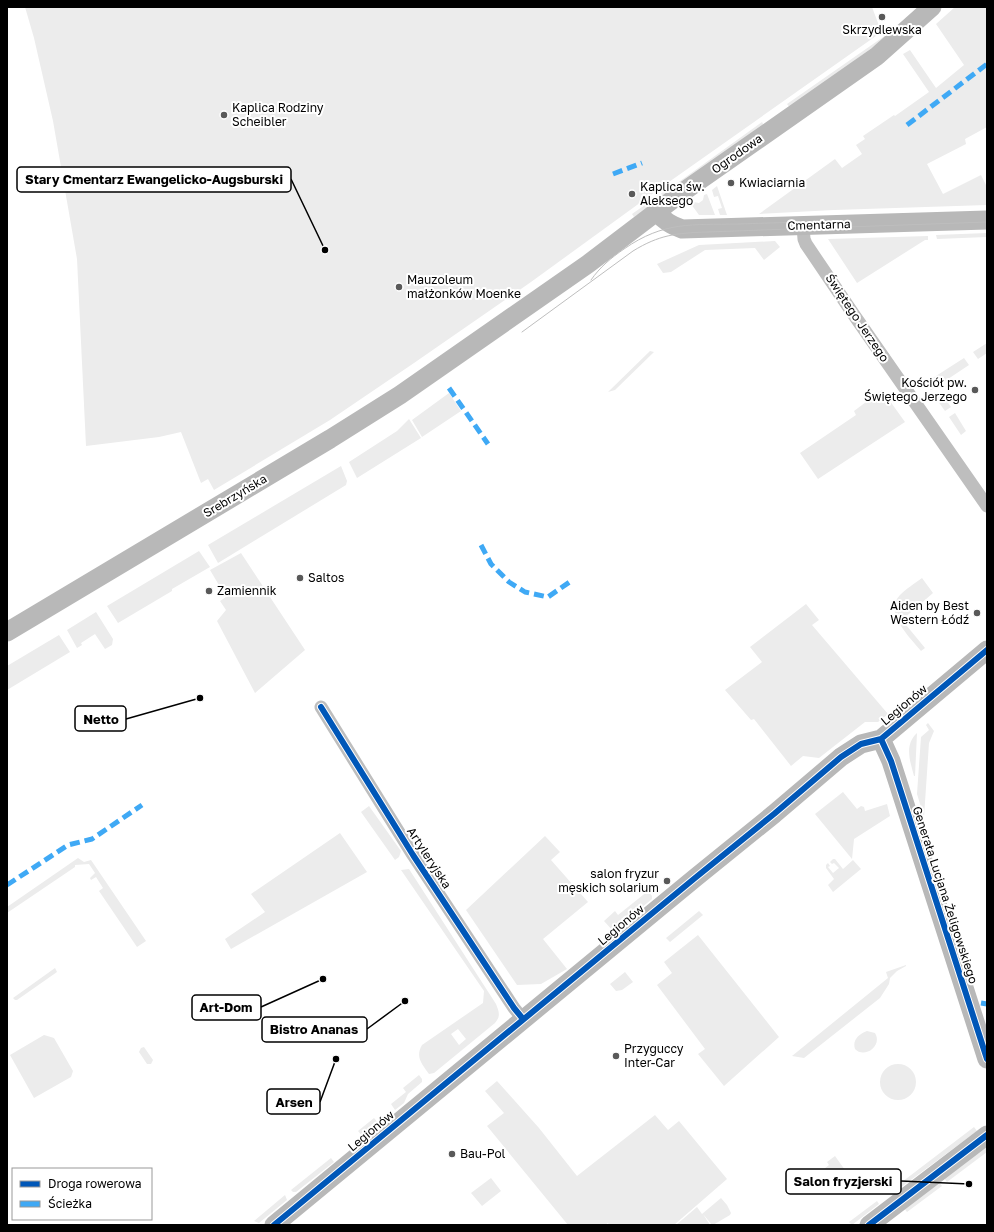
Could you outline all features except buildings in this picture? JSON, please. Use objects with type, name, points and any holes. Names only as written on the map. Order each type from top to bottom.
[{"type":"street","name":"Ogrodowa","points":[[460,353],[588,264],[680,194],[877,56],[914,15],[932,7]]},
{"type":"street","name":"Cmentarna","points":[[657,212],[663,220],[682,229],[987,220]]},
{"type":"street","name":"Świętego Jerzego","points":[[803,226],[806,244],[987,506]]},
{"type":"street","name":"Srebrzyńska","points":[[7,632],[330,439],[400,395],[460,353]]},
{"type":"street","name":"Legionów","points":[[274,1225],[774,814],[841,757],[861,744],[881,739],[987,650]]},
{"type":"street","name":"Artyleryjska","points":[[320,707],[414,855],[514,1008],[523,1019]]},
{"type":"street","name":"Generała Lucjana Żeligowskiego","points":[[881,739],[891,760],[987,1059]]},
{"type":"street","points":[[869,1225],[987,1135]]},
{"type":"shaded area","points":[[25,7],[872,7],[878,23],[883,31],[659,189],[531,282],[414,363],[330,420],[214,490],[208,479],[201,483],[181,432],[159,437],[86,446],[77,259],[53,121],[34,38]]},
{"type":"shaded area","points":[[955,7],[987,7],[987,127],[965,139],[966,144],[927,164],[943,194],[981,175],[987,187],[987,205],[759,214],[835,159],[842,168],[862,154],[856,145],[865,139],[863,136],[929,92],[903,54],[910,50],[936,88],[964,65],[936,24]]},
{"type":"shaded area","points":[[886,35],[888,36],[790,108],[787,104]]},
{"type":"shaded area","points":[[762,122],[763,124],[678,188],[676,184]]},
{"type":"shaded area","points":[[717,186],[727,215],[720,215],[718,209],[722,208],[718,196],[714,197],[712,190]]},
{"type":"shaded area","points":[[669,188],[672,193],[634,217],[632,214]]},
{"type":"shaded area","points":[[707,194],[715,215],[699,215],[691,204],[693,202],[699,203],[703,200],[704,195]]},
{"type":"shaded area","points":[[987,233],[987,237],[937,239],[936,235]]},
{"type":"shaded area","points":[[928,236],[928,240],[925,240],[857,283],[828,239]]},
{"type":"shaded area","points":[[775,241],[780,247],[764,260],[755,248],[705,250],[671,272],[663,273],[657,264],[699,245]]},
{"type":"shaded area","points":[[987,343],[987,353],[978,359],[973,352]]},
{"type":"shaded area","points":[[650,351],[654,352],[615,390],[608,392]]},
{"type":"shaded area","points":[[964,358],[969,365],[945,381],[942,377],[940,379],[943,383],[931,390],[925,383]]},
{"type":"shaded area","points":[[882,390],[905,422],[818,479],[800,453],[856,415],[854,411]]},
{"type":"shaded area","points":[[449,393],[461,411],[422,437],[412,420]]},
{"type":"shaded area","points":[[941,393],[951,407],[945,411],[935,397]]},
{"type":"shaded area","points":[[955,413],[966,431],[961,435],[949,417]]},
{"type":"shaded area","points":[[409,419],[421,438],[357,478],[349,462],[397,431]]},
{"type":"shaded area","points":[[341,466],[347,481],[346,485],[218,563],[208,545]]},
{"type":"shaded area","points":[[199,551],[210,567],[118,623],[107,606]]},
{"type":"shaded area","points":[[241,553],[305,650],[255,693],[217,621],[226,610],[220,601],[226,597],[210,570]]},
{"type":"shaded area","points":[[922,578],[933,593],[902,620],[925,648],[921,651],[900,625],[895,610],[896,602],[900,595]]},
{"type":"shaded area","points":[[806,604],[819,620],[812,625],[888,714],[878,722],[865,722],[819,758],[803,756],[791,766],[754,719],[751,720],[725,690],[762,662],[750,647]]},
{"type":"shaded area","points":[[96,612],[113,639],[112,645],[105,649],[95,634],[81,643],[82,645],[77,648],[67,630]]},
{"type":"shaded area","points":[[59,635],[70,652],[7,690],[7,666]]},
{"type":"shaded area","points":[[928,723],[934,731],[929,743],[924,817],[917,794],[921,737],[929,730],[926,725]]},
{"type":"shaded area","points":[[917,733],[914,776],[909,748],[910,743]]},
{"type":"shaded area","points":[[843,792],[857,809],[861,806],[864,807],[865,811],[887,804],[890,816],[854,839],[852,859],[815,814]]},
{"type":"shaded area","points":[[369,806],[401,851],[399,857],[395,860],[361,812]]},
{"type":"shaded area","points":[[340,833],[367,872],[231,949],[225,939],[265,912],[251,894]]},
{"type":"shaded area","points":[[545,836],[560,852],[551,860],[588,902],[543,939],[567,969],[541,984],[517,985],[466,910]]},
{"type":"shaded area","points":[[78,858],[84,862],[91,860],[146,941],[137,947],[99,891],[103,888],[96,877],[91,880],[90,878],[95,873],[89,864],[75,865],[75,867],[7,913],[7,907]]},
{"type":"shaded area","points":[[835,859],[843,869],[853,860],[861,869],[833,892],[828,885],[834,879],[826,868],[826,865],[828,863],[830,866],[828,867],[833,873],[839,868],[834,863],[832,864],[830,862]]},
{"type":"shaded area","points":[[409,869],[496,1004],[499,1012],[499,1016],[495,1023],[434,1073],[429,1074],[419,1057],[422,1045],[483,1003],[484,991],[401,870]],"holes":[[[458,1029],[466,1039],[459,1045],[451,1034]]]},
{"type":"shaded area","points":[[648,891],[652,896],[652,899],[613,931],[604,921],[615,911],[618,915]]},
{"type":"shaded area","points":[[699,911],[703,915],[670,942],[666,938]]},
{"type":"shaded area","points":[[698,935],[779,1037],[724,1086],[698,1054],[705,1049],[657,985],[672,973],[664,962]]},
{"type":"shaded area","points":[[906,965],[890,978],[889,984],[880,998],[804,1058],[792,1056],[888,978],[886,972]]},
{"type":"shaded area","points":[[55,968],[57,972],[17,1000],[13,998]]},
{"type":"shaded area","points":[[625,972],[633,982],[622,990],[616,991],[610,984]]},
{"type":"shaded area","points":[[867,1031],[875,1033],[877,1042],[871,1050],[863,1053],[859,1052],[854,1046],[855,1040]]},
{"type":"shaded area","points":[[44,1035],[54,1038],[73,1071],[71,1077],[34,1098],[10,1055]]},
{"type":"shaded area","points":[[144,1047],[153,1060],[151,1064],[147,1064],[139,1052],[141,1048]]},
{"type":"shaded area","points":[[898,1064],[911,1069],[916,1082],[911,1095],[898,1100],[885,1095],[880,1082],[885,1069]]},
{"type":"shaded area","points":[[419,1075],[422,1082],[408,1094],[404,1103],[395,1110],[391,1104],[406,1092],[403,1088]]},
{"type":"shaded area","points":[[497,1081],[539,1128],[577,1176],[655,1115],[668,1130],[679,1121],[727,1179],[674,1225],[609,1225],[608,1223],[605,1225],[568,1225],[487,1126],[504,1113],[485,1091]]},
{"type":"shaded area","points":[[374,1118],[379,1124],[363,1137],[358,1131]]},
{"type":"shaded area","points":[[974,1127],[977,1131],[900,1188],[898,1185]]},
{"type":"shaded area","points":[[987,1146],[987,1152],[947,1182],[944,1178]]},
{"type":"shaded area","points":[[835,1156],[845,1170],[843,1172],[851,1182],[840,1190],[824,1169],[829,1165],[827,1162]]},
{"type":"shaded area","points":[[331,1158],[334,1162],[296,1192],[291,1190]]},
{"type":"shaded area","points":[[491,1178],[501,1191],[482,1206],[471,1193]]},
{"type":"shaded area","points":[[939,1182],[942,1186],[907,1212],[904,1208]]},
{"type":"shaded area","points":[[285,1195],[287,1200],[259,1223],[254,1221]]},
{"type":"shaded area","points":[[721,1198],[727,1205],[731,1213],[730,1215],[713,1225],[703,1214],[710,1225],[676,1225],[697,1207],[702,1214]]},
{"type":"shaded area","points":[[877,1201],[879,1204],[852,1225],[849,1222]]},
{"type":"tram line","points":[[591,280],[606,263],[624,249],[652,233],[666,229],[692,225],[832,221]]},
{"type":"tram line","points":[[522,332],[633,251],[651,241],[668,236],[696,232],[987,222]]},
{"type":"marked path","points":[[907,125],[987,64]]},
{"type":"marked path","points":[[613,174],[642,163]]},
{"type":"marked path","points":[[449,388],[488,444]]},
{"type":"marked path","points":[[481,545],[491,564],[509,582],[525,592],[548,597],[571,581]]},
{"type":"marked path","points":[[7,885],[68,845],[92,839],[142,805]]},
{"type":"marked path","points":[[981,1003],[987,1004]]},
{"type":"cycle path","points":[[274,1225],[774,814],[841,757],[861,744],[881,739],[987,650]]},
{"type":"cycle path","points":[[321,707],[413,855],[514,1008],[523,1019]]},
{"type":"cycle path","points":[[881,739],[891,761],[987,1059]]},
{"type":"cycle path","points":[[869,1225],[987,1135]]},
{"type":"place","name":"Skrzydlewska","points":[[882,17]]},
{"type":"place","name":"Kaplica Rodziny Scheibler","points":[[224,115]]},
{"type":"place","name":"Kwiaciarnia","points":[[731,183]]},
{"type":"place","name":"Kaplica św. Aleksego","points":[[632,194]]},
{"type":"place","name":"Stary Cmentarz Ewangelicko-Augsburski","points":[[325,250]]},
{"type":"place","name":"Mauzoleum małżonków Moenke","points":[[399,287]]},
{"type":"place","name":"Kościół pw. Świętego Jerzego","points":[[975,390]]},
{"type":"place","name":"Saltos","points":[[300,578]]},
{"type":"place","name":"Zamiennik","points":[[209,591]]},
{"type":"place","name":"Aiden by Best Western Łódź","points":[[977,613]]},
{"type":"place","name":"Netto","points":[[200,698]]},
{"type":"place","name":"salon fryzur męskich solarium","points":[[667,881]]},
{"type":"place","name":"Art-Dom","points":[[323,979]]},
{"type":"place","name":"Bistro Ananas","points":[[405,1001]]},
{"type":"place","name":"Przyguccy Inter-Car","points":[[616,1056]]},
{"type":"place","name":"Arsen","points":[[336,1059]]},
{"type":"place","name":"Bau-Pol","points":[[452,1154]]},
{"type":"place","name":"Salon fryzjerski","points":[[969,1184]]}]
